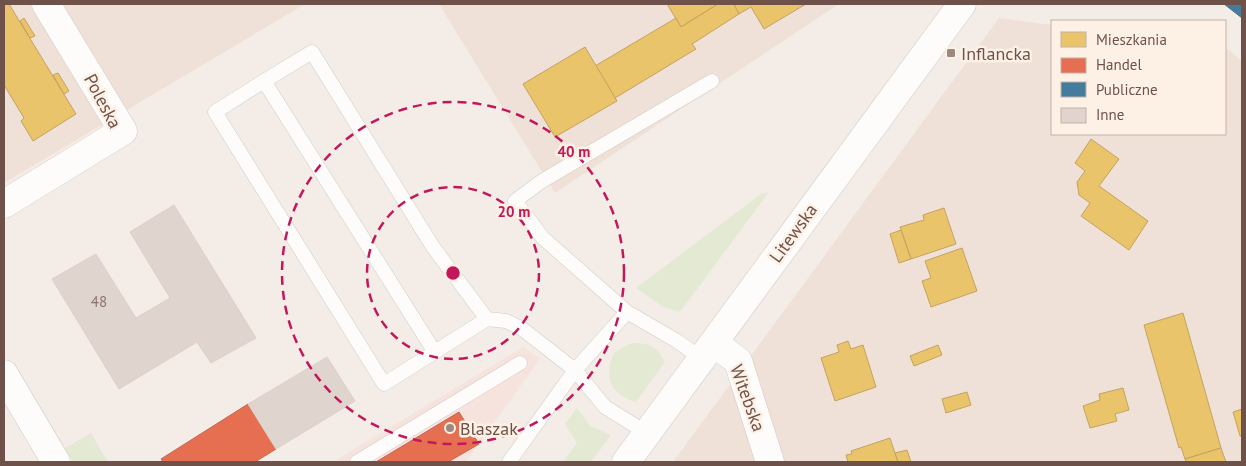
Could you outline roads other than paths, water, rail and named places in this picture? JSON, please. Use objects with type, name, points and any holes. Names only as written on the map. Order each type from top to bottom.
[{"type":"street","name":"Poleska","points":[[4,204],[123,132],[46,4]]},
{"type":"street","name":"Litewska","points":[[626,462],[962,4]]},
{"type":"street","name":"Witebska","points":[[708,351],[738,361],[770,462]]},
{"type":"street","points":[[4,374],[56,462]]},
{"type":"lane","points":[[487,319],[433,247],[312,52],[215,112],[384,384],[487,319],[506,321],[521,328],[575,370],[605,407],[647,433]]},
{"type":"lane","points":[[264,81],[434,351]]},
{"type":"lane","points":[[708,351],[677,341],[628,312],[543,238],[515,201],[542,180],[712,81]]},
{"type":"lane","points":[[509,462],[575,370],[628,312]]},
{"type":"lane","points":[[357,462],[520,363]]},
{"type":"place","name":"Inflancka","points":[[951,53]]},
{"type":"place","name":"Blaszak","points":[[450,428]]}]
